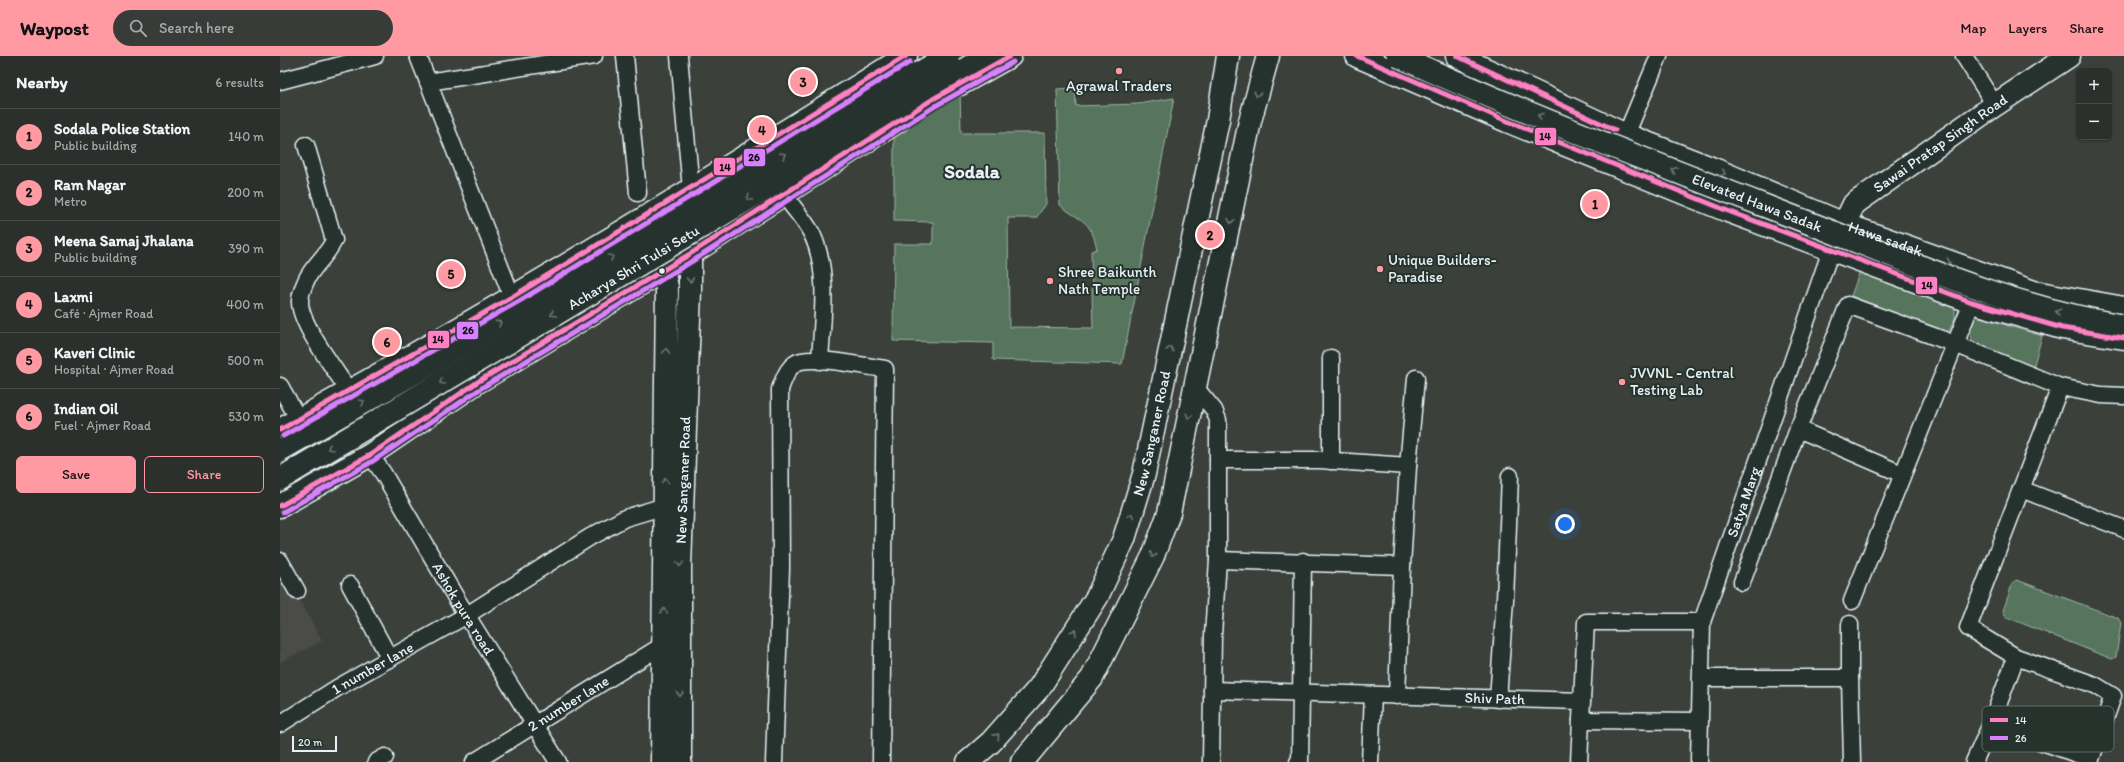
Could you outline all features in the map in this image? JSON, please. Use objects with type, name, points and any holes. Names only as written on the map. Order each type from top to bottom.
[{"type":"main road","points":[[289,425],[512,297],[691,190],[906,56]]},
{"type":"main road","name":"Acharya Shri Tulsi Setu","points":[[280,450],[438,359],[948,56]]},
{"type":"main road","name":"Acharya Shri Tulsi Setu","points":[[280,479],[987,56]]},
{"type":"main road","points":[[280,506],[370,455],[479,381],[690,254],[933,99],[1010,56]]},
{"type":"main road","name":"New Sanganer Road","points":[[968,762],[991,742],[1039,688],[1097,597],[1124,539],[1144,474],[1218,120],[1228,56]]},
{"type":"main road","points":[[1022,762],[1092,678],[1153,556],[1169,513],[1250,121],[1268,56]]},
{"type":"main road","name":"Hawa sadak","points":[[1357,56],[1558,142],[1728,211],[1972,302],[2062,328],[2124,338]]},
{"type":"main road","name":"Elevated Hawa Sadak","points":[[1398,56],[1630,153],[1962,283],[2023,303],[2088,320],[2124,326]]},
{"type":"main road","name":"Hawa sadak","points":[[1457,56],[1626,135],[1844,224],[2034,292],[2124,308]]},
{"type":"main road","name":"Sawai Pratap Singh Road","points":[[1831,250],[1854,204],[1996,105],[2070,56]]},
{"type":"main road","name":"New Sanganer Road","points":[[670,202],[690,254],[680,566],[680,762]]},
{"type":"main road","name":"New Sanganer Road","points":[[639,220],[662,271],[667,287],[662,762]]},
{"type":"street","points":[[280,81],[375,56]]},
{"type":"street","points":[[418,56],[512,297]]},
{"type":"street","points":[[428,82],[594,56]]},
{"type":"street","points":[[625,56],[638,193]]},
{"type":"street","points":[[679,56],[691,190]]},
{"type":"street","points":[[1626,135],[1659,56]]},
{"type":"street","points":[[1964,56],[1996,105]]},
{"type":"street","points":[[306,145],[334,240],[330,250],[315,265],[305,282],[300,301],[304,322],[349,391]]},
{"type":"street","points":[[783,194],[812,233],[820,260],[823,288],[820,361]]},
{"type":"street","name":"Satya Marg","points":[[1699,762],[1702,622],[1831,250]]},
{"type":"street","points":[[1852,601],[1972,302]]},
{"type":"street","points":[[1742,582],[1798,429],[1848,305],[1956,344],[2060,387],[2101,395],[2124,396]]},
{"type":"street","points":[[1331,358],[1331,461]]},
{"type":"street","points":[[774,762],[781,568],[780,389],[786,373],[800,361],[820,361],[885,369],[881,762]]},
{"type":"street","points":[[1397,696],[1402,566],[1408,466],[1416,378]]},
{"type":"street","points":[[280,386],[289,425]]},
{"type":"street","points":[[1195,387],[1217,415],[1218,560],[1212,690],[1211,762]]},
{"type":"street","points":[[2060,387],[1968,628],[2016,657],[2095,685],[2113,696],[2110,706]]},
{"type":"street","points":[[1798,429],[1902,474]]},
{"type":"street","name":"Ashok pura road","points":[[370,455],[383,473],[467,615],[558,762]]},
{"type":"street","points":[[1218,460],[1331,461],[1408,466]]},
{"type":"street","points":[[1498,699],[1505,600],[1510,476]]},
{"type":"street","points":[[2021,489],[2124,529]]},
{"type":"street","name":"1 number lane","points":[[280,724],[337,688],[467,615],[590,537],[625,518],[665,506]]},
{"type":"street","points":[[1218,560],[1303,561],[1402,566]]},
{"type":"street","points":[[280,561],[297,591]]},
{"type":"street","points":[[1298,762],[1300,761],[1302,694],[1303,561]]},
{"type":"street","points":[[350,585],[390,658]]},
{"type":"street","points":[[1579,762],[1586,622],[1702,622]]},
{"type":"street","points":[[1850,624],[1852,762]]},
{"type":"street","name":"2 number lane","points":[[474,762],[663,645]]},
{"type":"street","points":[[1998,706],[2016,657]]},
{"type":"street","points":[[1701,678],[1850,678]]},
{"type":"street","name":"Shiv Path","points":[[1212,690],[1302,694],[1582,701]]},
{"type":"street","points":[[1370,762],[1373,695]]},
{"type":"street","points":[[1581,720],[1700,721]]},
{"type":"street","points":[[1974,762],[1982,744]]},
{"type":"street","points":[[2071,752],[2091,759],[2093,752]]},
{"type":"shaded area","points":[[280,551],[303,588],[296,594],[322,641],[280,662]]},
{"type":"green space","points":[[1075,88],[1076,106],[1138,104],[1174,98],[1122,364],[993,360],[993,343],[893,341],[894,244],[933,244],[933,222],[894,221],[894,131],[960,90],[961,133],[1045,133],[1046,204],[1036,218],[1008,218],[1009,327],[1093,328],[1091,251],[1097,249],[1088,226],[1060,205],[1057,89]]},
{"type":"green space","points":[[1860,271],[1955,306],[1955,318],[1949,331],[1940,331],[1851,296]]},
{"type":"green space","points":[[1976,316],[2042,336],[2033,368],[1975,346],[1971,331],[1972,324]]},
{"type":"green space","points":[[2017,580],[2118,618],[2121,623],[2116,657],[2112,659],[2006,617],[2003,611],[2013,582]]},
{"type":"transit line","name":"14","points":[[280,430],[517,294],[906,56]]},
{"type":"transit line","name":"14","points":[[280,506],[370,455],[479,381],[690,254],[933,99],[1010,56]]},
{"type":"transit line","name":"14","points":[[1357,56],[1507,121],[1728,211],[1972,302],[2062,328],[2124,338]]},
{"type":"transit line","name":"14","points":[[1457,56],[1615,130]]},
{"type":"transit line","name":"26","points":[[283,436],[521,300],[910,62]]},
{"type":"transit line","name":"26","points":[[283,512],[373,461],[483,387],[694,260],[937,105],[1013,62]]},
{"type":"place","name":"Agrawal Traders","points":[[1119,71]]},
{"type":"place","name":"Meena Samaj Jhalana","points":[[803,82]]},
{"type":"place","name":"Laxmi","points":[[762,130]]},
{"type":"place","name":"Sodala Police Station","points":[[1595,204]]},
{"type":"place","name":"Ram Nagar","points":[[1210,235]]},
{"type":"place","name":"Unique Builders- Paradise","points":[[1380,269]]},
{"type":"place","name":"Kaveri Clinic","points":[[451,274]]},
{"type":"place","name":"Shree Baikunth Nath Temple","points":[[1050,281]]},
{"type":"place","name":"Indian Oil","points":[[387,342]]},
{"type":"place","name":"JVVNL - Central Testing Lab","points":[[1622,382]]},
{"type":"district","name":"Sodala","points":[[972,171]]}]
